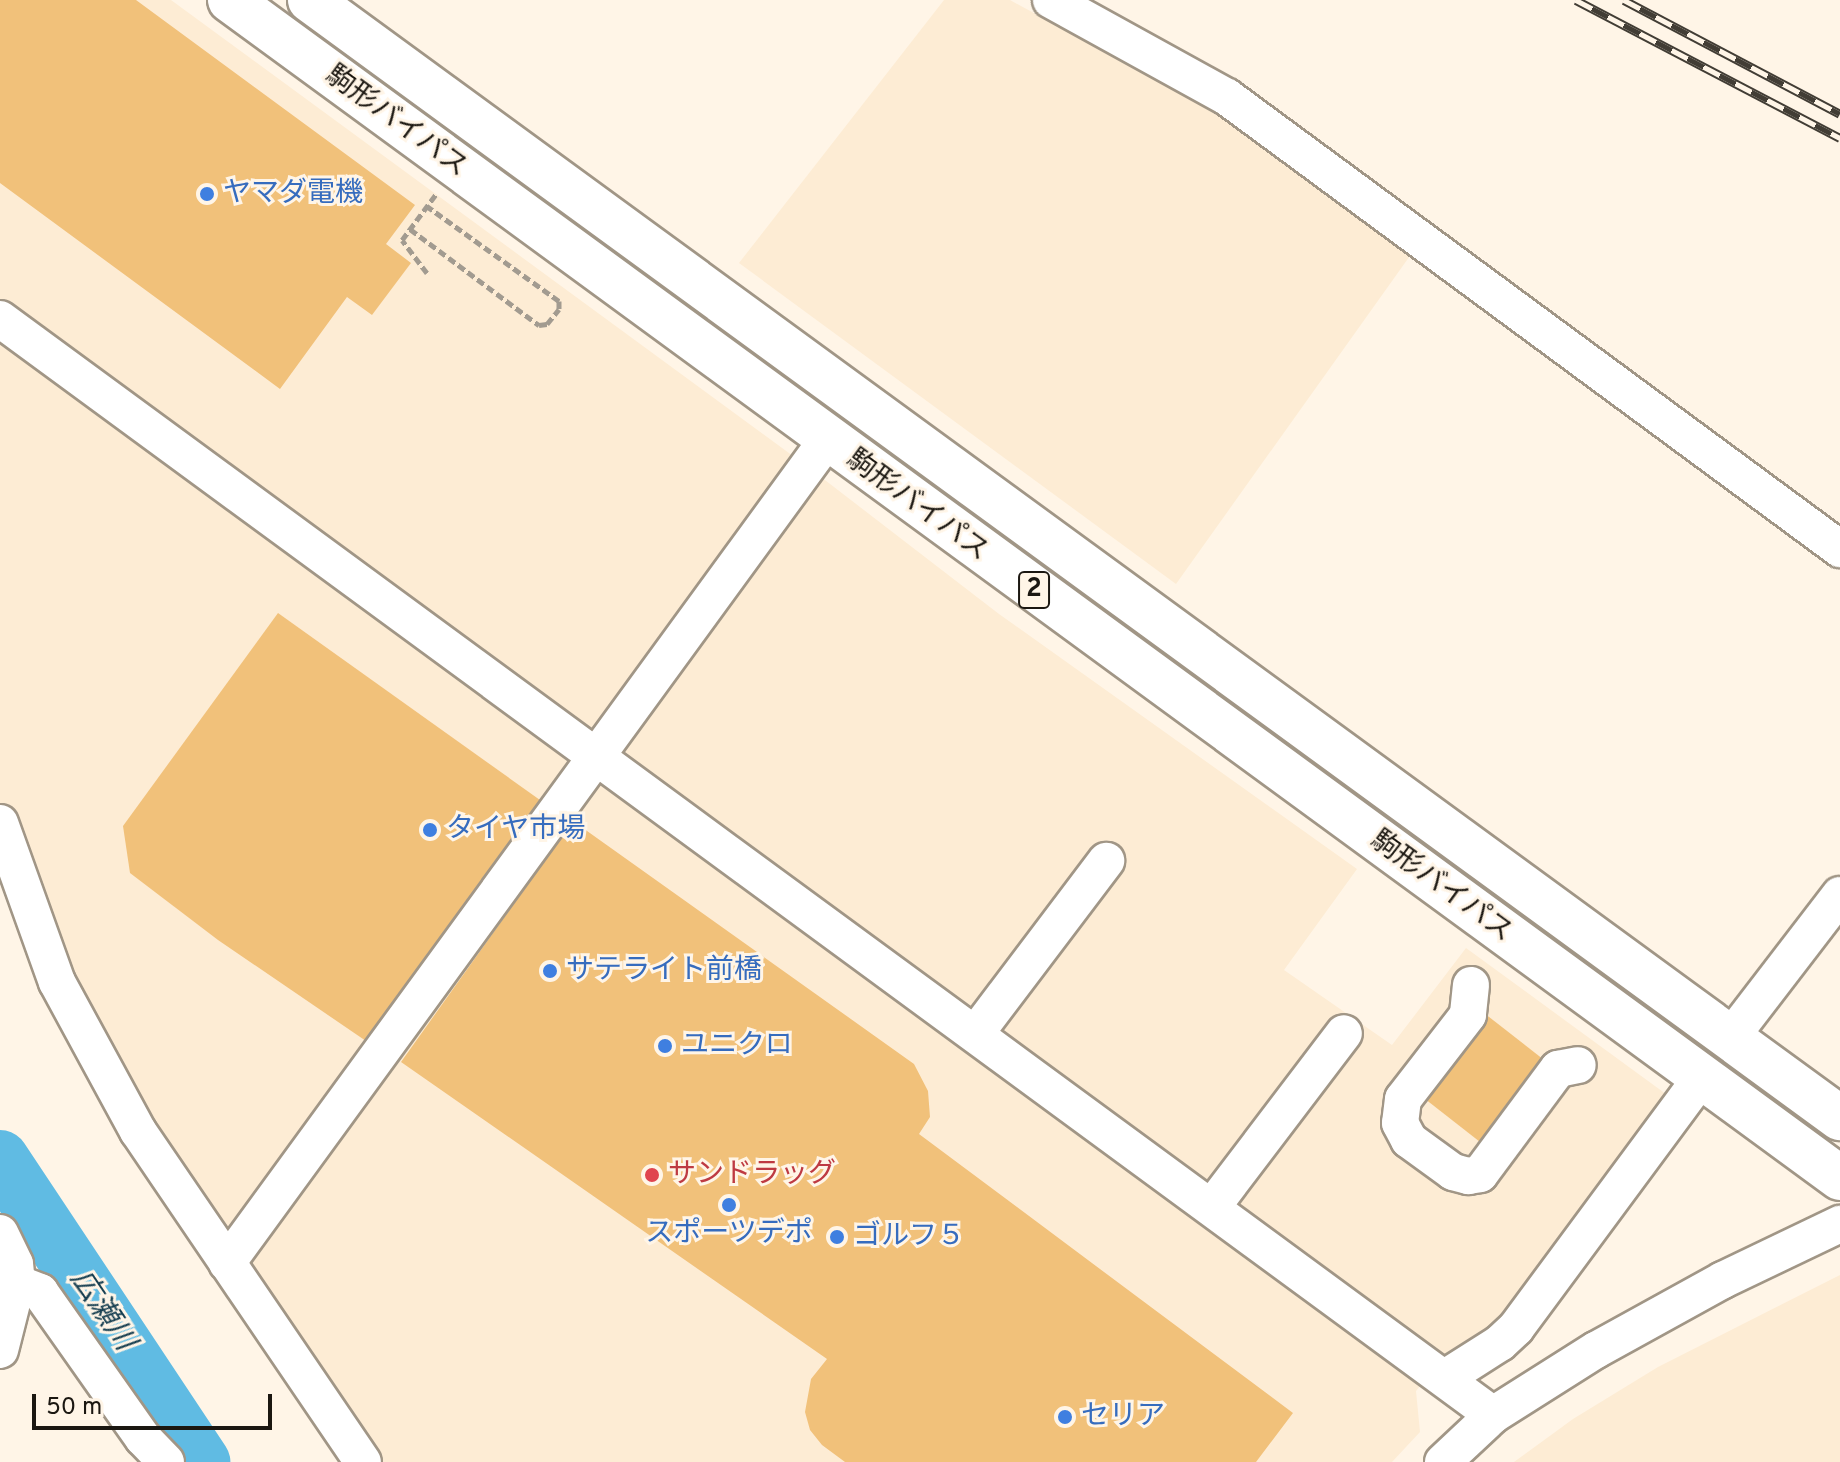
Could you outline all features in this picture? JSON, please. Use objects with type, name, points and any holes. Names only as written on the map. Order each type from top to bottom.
[{"type":"main road","name":"駒形バイパス","points":[[230,0],[827,440],[1840,1178]]},
{"type":"main road","name":"駒形バイパス","points":[[310,0],[1840,1118]]},
{"type":"main road","points":[[790,385],[854,432],[904,496]]},
{"type":"street","points":[[1051,0],[1227,97],[1840,549]]},
{"type":"street","points":[[0,319],[1493,1415]]},
{"type":"street","points":[[227,1263],[827,440]]},
{"type":"street","points":[[0,823],[57,982],[138,1131],[363,1462]]},
{"type":"street","points":[[976,1033],[1106,861]]},
{"type":"street","points":[[1731,1037],[1840,895]]},
{"type":"street","points":[[1471,985],[1468,1015],[1403,1099],[1400,1123],[1409,1140],[1453,1172],[1468,1176],[1480,1174],[1558,1069],[1578,1065]]},
{"type":"street","points":[[1212,1207],[1344,1033]]},
{"type":"street","points":[[1445,1378],[1500,1343],[1516,1328],[1689,1094]]},
{"type":"street","points":[[1443,1462],[1493,1415],[1660,1313],[1840,1224]]},
{"type":"street","points":[[0,1233],[15,1264],[17,1283],[0,1350]]},
{"type":"street","points":[[17,1283],[40,1292],[143,1438],[166,1462]]},
{"type":"path","points":[[427,273],[402,240],[441,187]]},
{"type":"path","points":[[410,229],[539,325],[547,324],[559,309],[559,301],[427,206]]},
{"type":"shaded area","points":[[0,0],[171,0],[808,467],[999,614],[1357,869],[1284,970],[1392,1045],[1466,948],[1670,1097],[1502,1324],[1465,1350],[1444,1357],[1416,1391],[1420,1432],[1392,1462],[343,1462],[215,1275],[81,1067],[0,854]]},
{"type":"shaded area","points":[[944,0],[1010,0],[1227,119],[1412,253],[1176,584],[739,263]]},
{"type":"shaded area","points":[[1840,1275],[1840,1462],[1514,1462],[1573,1419],[1658,1367]]},
{"type":"building","name":"ヤマダ電機","points":[[0,0],[136,0],[415,205],[386,244],[411,263],[372,315],[347,297],[280,389],[0,183]]},
{"type":"building","points":[[278,613],[540,800],[366,1041],[218,940],[130,873],[123,826]]},
{"type":"building","points":[[573,821],[914,1064],[928,1091],[930,1117],[919,1134],[1293,1413],[1256,1462],[845,1462],[822,1445],[810,1430],[805,1412],[811,1379],[827,1359],[401,1062]]},
{"type":"building","points":[[1484,1013],[1552,1066],[1488,1148],[1420,1095]]},
{"type":"waterway","name":"広瀬川","points":[[0,1159],[201,1462]]},
{"type":"railway","points":[[1576,0],[1840,138]]},
{"type":"railway","points":[[1624,0],[1840,114]]},
{"type":"place","name":"ヤマダ電機","points":[[207,194]]},
{"type":"place","name":"タイヤ市場","points":[[430,830]]},
{"type":"place","name":"サテライト前橋","points":[[550,971]]},
{"type":"place","name":"ユニクロ","points":[[665,1046]]},
{"type":"place","name":"サンドラッグ","points":[[652,1175]]},
{"type":"place","name":"スポーツデポ","points":[[729,1205]]},
{"type":"place","name":"ゴルフ５","points":[[837,1237]]},
{"type":"place","name":"セリア","points":[[1065,1417]]}]
